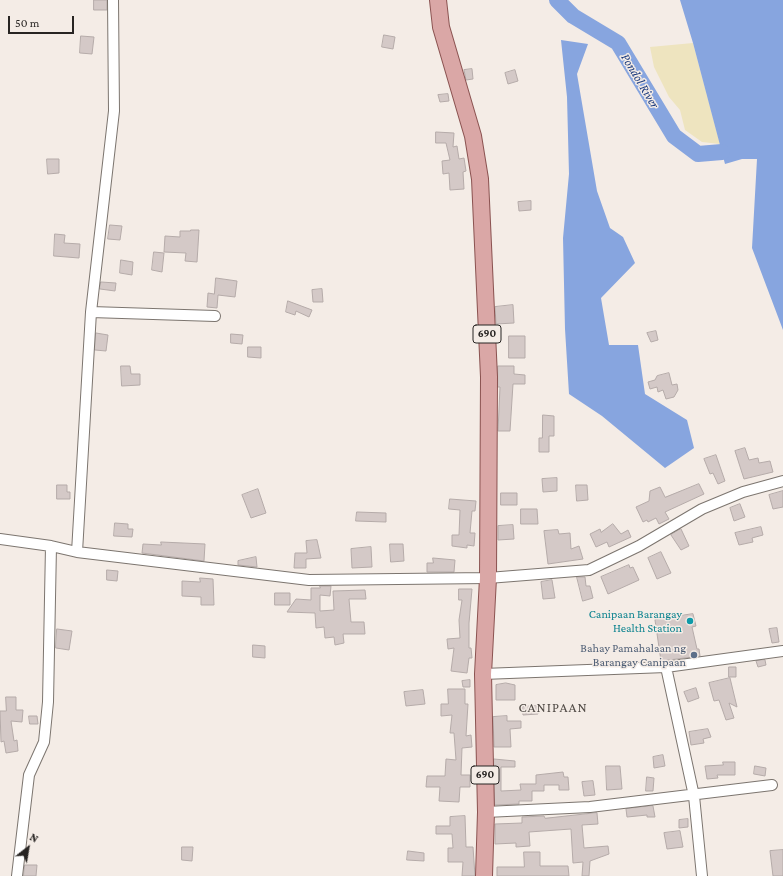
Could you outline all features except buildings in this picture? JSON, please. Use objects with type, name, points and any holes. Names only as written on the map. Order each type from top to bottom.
[{"type":"main road","name":"690","points":[[438,0],[441,27],[473,136],[480,179],[489,377],[488,578],[483,674],[486,812],[484,876]]},
{"type":"street","points":[[77,552],[91,312],[114,111],[113,0]]},
{"type":"street","points":[[91,312],[215,316]]},
{"type":"street","points":[[0,539],[51,546],[77,552],[309,580],[488,578],[589,570],[639,546],[702,509],[743,492],[783,481]]},
{"type":"street","points":[[17,876],[29,775],[44,742],[48,702],[51,546]]},
{"type":"street","points":[[483,674],[666,667],[783,651]]},
{"type":"street","points":[[666,667],[694,796],[702,876]]},
{"type":"street","points":[[486,812],[590,807],[772,786]]},
{"type":"sand","points":[[693,43],[720,144],[702,142],[685,130],[680,110],[669,97],[654,67],[650,47]]},
{"type":"water","points":[[680,0],[783,0],[783,330],[752,248],[757,159],[742,159],[725,164]]},
{"type":"water","points":[[561,40],[588,44],[577,74],[597,191],[610,228],[623,237],[635,263],[601,298],[609,345],[638,345],[645,394],[687,420],[694,448],[665,468],[602,416],[569,394],[565,329],[563,238],[569,174],[567,97]]},
{"type":"waterway","name":"Pondol River","points":[[557,0],[573,16],[618,43],[674,136],[698,154],[722,152]]},
{"type":"place","name":"Canipaan Barangay Health Station","points":[[690,621]]},
{"type":"place","name":"Bahay Pamahalaan ng Barangay Canipaan","points":[[694,655]]},
{"type":"district","name":"CANIPAAN","points":[[553,708]]}]
